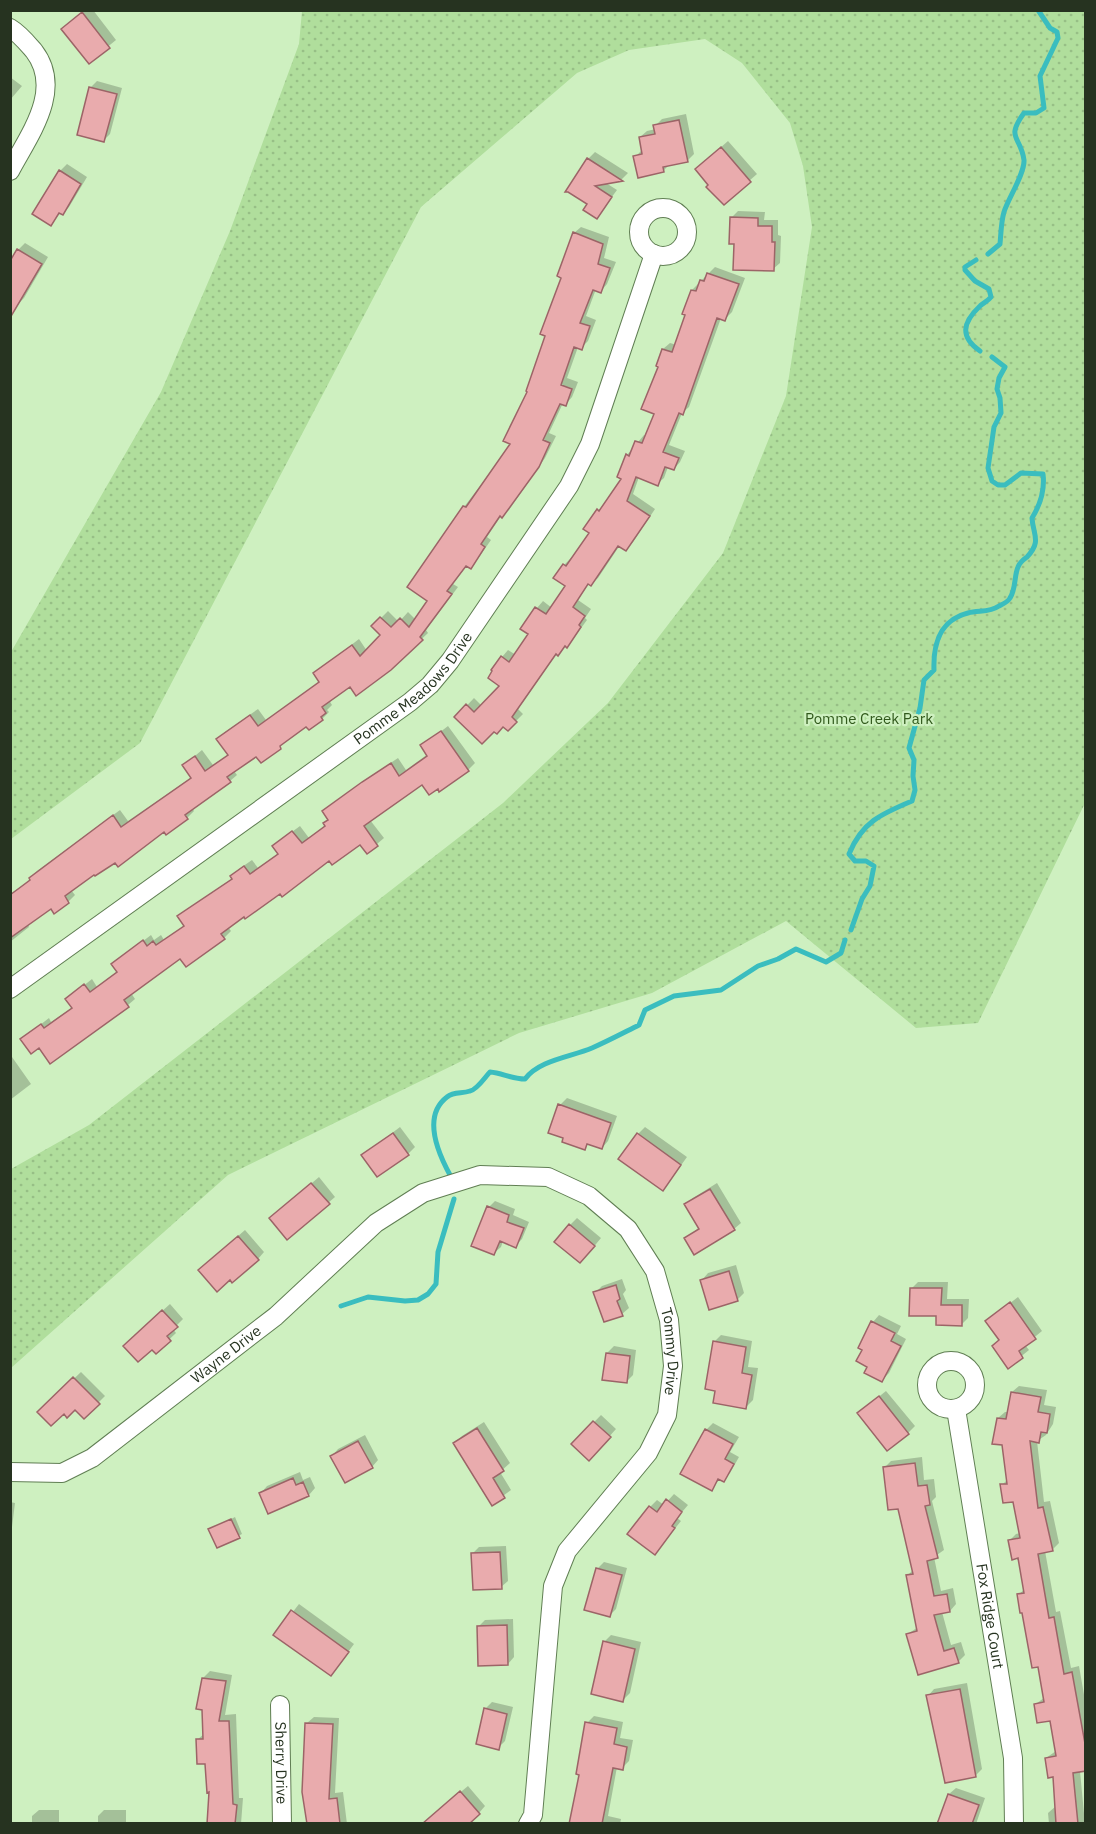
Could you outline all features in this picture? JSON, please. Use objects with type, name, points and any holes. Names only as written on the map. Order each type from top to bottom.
[{"type":"street","points":[[10,28],[28,44],[39,58],[46,90],[43,105],[10,171]]},
{"type":"street","name":"Pomme Meadows Drive","points":[[10,989],[410,702],[439,676],[579,469],[594,433],[654,254]]},
{"type":"street","name":"Tommy Drive","points":[[423,1193],[480,1175],[548,1178],[589,1196],[628,1229],[655,1271],[669,1320],[673,1366],[668,1415],[648,1453],[567,1551],[553,1586],[531,1819]]},
{"type":"street","name":"Wayne Drive","points":[[10,1472],[62,1473],[92,1458],[276,1316],[376,1223],[423,1193]]},
{"type":"street","name":"Fox Ridge Court","points":[[956,1409],[1013,1758],[1014,1824]]},
{"type":"street","name":"Sherry Drive","points":[[280,1705],[282,1824]]},
{"type":"green space","name":"Pomme Creek Park","points":[[302,11],[1085,11],[1085,803],[978,1023],[916,1028],[786,921],[652,993],[519,1033],[228,1175],[11,1368],[11,1169],[89,1125],[503,803],[608,703],[723,553],[786,396],[812,227],[803,166],[790,123],[742,63],[705,39],[629,50],[577,73],[421,207],[140,743],[11,839],[11,652],[161,392],[230,231],[299,44]]},
{"type":"building","points":[[82,12],[110,48],[89,64],[61,29]]},
{"type":"building","points":[[89,87],[117,94],[104,142],[77,135]]},
{"type":"building","points":[[679,120],[688,162],[663,167],[664,172],[638,178],[633,156],[642,154],[639,137],[655,134],[653,125]]},
{"type":"building","points":[[721,147],[751,182],[724,205],[706,187],[708,185],[695,169]]},
{"type":"building","points":[[587,158],[623,181],[595,186],[612,197],[597,219],[583,210],[587,204],[565,192]]},
{"type":"building","points":[[59,170],[81,184],[63,215],[59,213],[51,226],[32,214]]},
{"type":"building","points":[[730,217],[758,218],[758,226],[772,226],[772,242],[775,242],[774,271],[733,270],[734,244],[729,244]]},
{"type":"building","points":[[573,232],[603,244],[598,264],[610,268],[601,293],[593,290],[580,323],[590,326],[582,350],[574,347],[561,385],[572,389],[566,406],[560,404],[543,440],[550,443],[539,467],[481,544],[485,547],[471,569],[466,566],[447,591],[452,594],[420,637],[423,640],[391,670],[356,696],[350,687],[322,707],[326,713],[321,717],[323,720],[309,730],[306,727],[261,763],[256,757],[227,777],[231,782],[185,815],[188,819],[166,835],[164,832],[118,867],[115,863],[94,875],[65,896],[69,903],[54,914],[51,909],[10,938],[10,895],[30,880],[29,878],[113,815],[121,827],[191,778],[182,765],[195,756],[205,771],[228,755],[216,739],[250,715],[258,726],[319,682],[313,673],[352,645],[360,656],[380,635],[371,626],[380,617],[391,627],[400,618],[409,627],[427,601],[407,587],[463,506],[466,507],[510,444],[503,441],[527,392],[545,336],[540,334],[561,278],[557,276]]},
{"type":"building","points":[[17,249],[42,264],[10,318],[10,261]]},
{"type":"building","points":[[707,273],[739,284],[725,321],[717,318],[683,415],[679,413],[663,452],[679,458],[674,470],[665,467],[658,486],[636,477],[627,501],[650,516],[626,551],[618,546],[591,586],[588,584],[573,607],[585,616],[579,625],[581,627],[567,648],[565,646],[558,656],[556,654],[512,717],[517,722],[508,731],[503,727],[497,734],[494,732],[482,744],[454,717],[466,704],[474,712],[499,686],[488,678],[491,670],[501,656],[509,662],[528,634],[520,629],[535,607],[546,614],[565,586],[553,578],[563,564],[566,566],[589,533],[583,529],[597,509],[599,511],[621,479],[617,477],[626,454],[629,456],[635,441],[642,443],[654,414],[641,409],[658,367],[656,366],[662,349],[672,352],[691,290],[696,291],[700,280],[704,281]]},
{"type":"building","points":[[441,731],[469,771],[439,792],[438,789],[429,795],[422,785],[364,826],[378,846],[367,854],[360,845],[332,865],[329,861],[282,897],[280,894],[221,934],[225,939],[186,967],[180,959],[124,1000],[129,1007],[50,1064],[39,1048],[31,1054],[20,1039],[41,1024],[44,1028],[72,1008],[65,999],[84,984],[90,992],[117,972],[111,964],[143,940],[147,946],[153,941],[156,945],[184,926],[177,916],[232,879],[230,876],[244,866],[250,874],[278,854],[272,846],[292,831],[302,843],[325,826],[323,823],[328,820],[322,811],[362,782],[391,763],[399,776],[427,756],[420,745]]},
{"type":"building","points":[[558,1104],[611,1123],[602,1149],[587,1144],[585,1150],[562,1142],[563,1138],[548,1133]]},
{"type":"building","points":[[393,1133],[409,1155],[377,1177],[361,1155]]},
{"type":"building","points":[[637,1133],[681,1165],[663,1191],[618,1159]]},
{"type":"building","points":[[311,1183],[330,1204],[287,1240],[269,1218]]},
{"type":"building","points":[[710,1189],[735,1230],[694,1255],[684,1238],[699,1229],[684,1204]]},
{"type":"building","points":[[487,1206],[509,1215],[507,1222],[524,1228],[516,1248],[500,1241],[494,1255],[471,1246]]},
{"type":"building","points":[[569,1224],[595,1246],[580,1263],[554,1242]]},
{"type":"building","points":[[238,1236],[259,1260],[232,1283],[230,1280],[217,1292],[198,1270]]},
{"type":"building","points":[[729,1271],[738,1301],[709,1310],[700,1280]]},
{"type":"building","points":[[616,1285],[620,1299],[617,1301],[623,1316],[604,1322],[593,1292]]},
{"type":"building","points":[[910,1288],[942,1288],[941,1305],[962,1305],[962,1326],[936,1325],[936,1316],[909,1316]]},
{"type":"building","points":[[1010,1302],[1036,1339],[1019,1351],[1023,1358],[1008,1369],[992,1346],[999,1340],[985,1321]]},
{"type":"building","points":[[162,1310],[178,1327],[167,1336],[171,1341],[156,1354],[152,1350],[138,1362],[123,1346]]},
{"type":"building","points":[[871,1321],[895,1333],[891,1341],[901,1346],[882,1382],[864,1373],[867,1367],[856,1361],[862,1350],[858,1348]]},
{"type":"building","points":[[713,1341],[746,1347],[742,1373],[752,1375],[746,1409],[713,1403],[715,1391],[705,1389]]},
{"type":"building","points":[[606,1353],[630,1356],[627,1383],[602,1380]]},
{"type":"building","points":[[73,1377],[100,1404],[84,1419],[75,1410],[67,1418],[64,1414],[51,1426],[37,1412]]},
{"type":"building","points":[[1011,1392],[1041,1397],[1038,1412],[1050,1414],[1047,1433],[1041,1432],[1039,1443],[1030,1441],[1038,1508],[1043,1507],[1053,1551],[1038,1554],[1049,1618],[1054,1617],[1064,1674],[1072,1672],[1086,1749],[1086,1771],[1073,1773],[1078,1824],[1056,1824],[1053,1777],[1048,1778],[1045,1758],[1056,1756],[1050,1721],[1037,1723],[1034,1704],[1044,1702],[1038,1667],[1032,1668],[1022,1613],[1020,1613],[1017,1594],[1024,1593],[1018,1558],[1012,1560],[1008,1540],[1020,1538],[1013,1502],[1003,1503],[1000,1484],[1007,1484],[1002,1445],[992,1444],[997,1418],[1006,1419]]},
{"type":"building","points":[[879,1396],[909,1434],[887,1451],[857,1413]]},
{"type":"building","points":[[593,1421],[611,1437],[589,1461],[571,1444]]},
{"type":"building","points":[[477,1428],[504,1471],[493,1478],[505,1498],[492,1506],[453,1443]]},
{"type":"building","points":[[705,1429],[733,1444],[725,1459],[734,1464],[724,1482],[718,1479],[712,1491],[680,1474]]},
{"type":"building","points":[[358,1441],[373,1468],[345,1483],[330,1456]]},
{"type":"building","points":[[915,1463],[918,1486],[927,1485],[930,1505],[925,1506],[938,1558],[927,1561],[934,1596],[947,1594],[950,1612],[934,1615],[944,1651],[954,1648],[959,1663],[918,1675],[906,1634],[917,1631],[906,1575],[913,1574],[898,1509],[888,1510],[883,1467]]},
{"type":"building","points":[[293,1478],[296,1485],[303,1482],[309,1496],[268,1514],[259,1493]]},
{"type":"building","points":[[666,1499],[682,1512],[672,1526],[675,1528],[655,1555],[627,1534],[649,1506],[657,1512]]},
{"type":"building","points":[[231,1519],[240,1538],[217,1548],[208,1529]]},
{"type":"building","points":[[500,1552],[502,1589],[473,1590],[471,1553]]},
{"type":"building","points":[[596,1568],[622,1575],[610,1617],[584,1610]]},
{"type":"building","points":[[291,1610],[349,1652],[331,1676],[273,1635]]},
{"type":"building","points":[[507,1625],[508,1665],[478,1666],[477,1626]]},
{"type":"building","points":[[603,1641],[635,1649],[623,1702],[591,1694]]},
{"type":"building","points":[[202,1678],[226,1681],[219,1721],[229,1721],[233,1804],[237,1805],[235,1824],[207,1824],[209,1792],[207,1793],[205,1764],[197,1764],[196,1739],[203,1739],[202,1710],[196,1709]]},
{"type":"building","points":[[960,1689],[976,1777],[945,1783],[926,1695]]},
{"type":"building","points":[[484,1708],[507,1714],[499,1750],[476,1744]]},
{"type":"building","points":[[585,1722],[617,1728],[614,1744],[627,1747],[623,1770],[613,1768],[602,1824],[569,1824],[579,1775],[576,1774]]},
{"type":"building","points":[[305,1723],[333,1724],[329,1799],[337,1798],[340,1824],[307,1824],[302,1792]]},
{"type":"building","points":[[460,1791],[480,1814],[469,1824],[422,1824]]},
{"type":"building","points":[[948,1794],[979,1805],[972,1824],[937,1824]]},
{"type":"waterway","points":[[988,254],[1000,244],[1004,212],[1024,165],[1015,133],[1018,122],[1024,113],[1036,113],[1044,108],[1040,76],[1058,38],[1057,32],[1050,28],[1038,10]]},
{"type":"waterway","points":[[976,260],[965,267],[965,270],[975,281],[989,289],[991,297],[974,312],[967,324],[966,335],[980,351]]},
{"type":"waterway","points":[[851,930],[862,899],[870,886],[874,866],[866,861],[855,861],[849,854],[860,834],[874,820],[912,801],[915,790],[914,760],[909,748],[920,708],[924,680],[934,670],[935,651],[940,634],[958,616],[991,610],[1008,601],[1013,591],[1019,565],[1034,547],[1036,538],[1032,518],[1041,497],[1043,474],[1021,473],[1005,485],[998,485],[992,481],[988,468],[994,427],[1001,413],[997,389],[999,378],[1005,367],[992,357]]},
{"type":"waterway","points":[[450,1175],[437,1146],[434,1124],[439,1105],[450,1095],[473,1090],[490,1072],[525,1079],[538,1067],[592,1048],[639,1025],[645,1010],[674,996],[721,990],[758,966],[796,949],[826,962],[841,953],[845,940]]},
{"type":"waterway","points":[[341,1306],[368,1297],[405,1301],[418,1300],[428,1294],[436,1284],[438,1252],[454,1199]]}]
